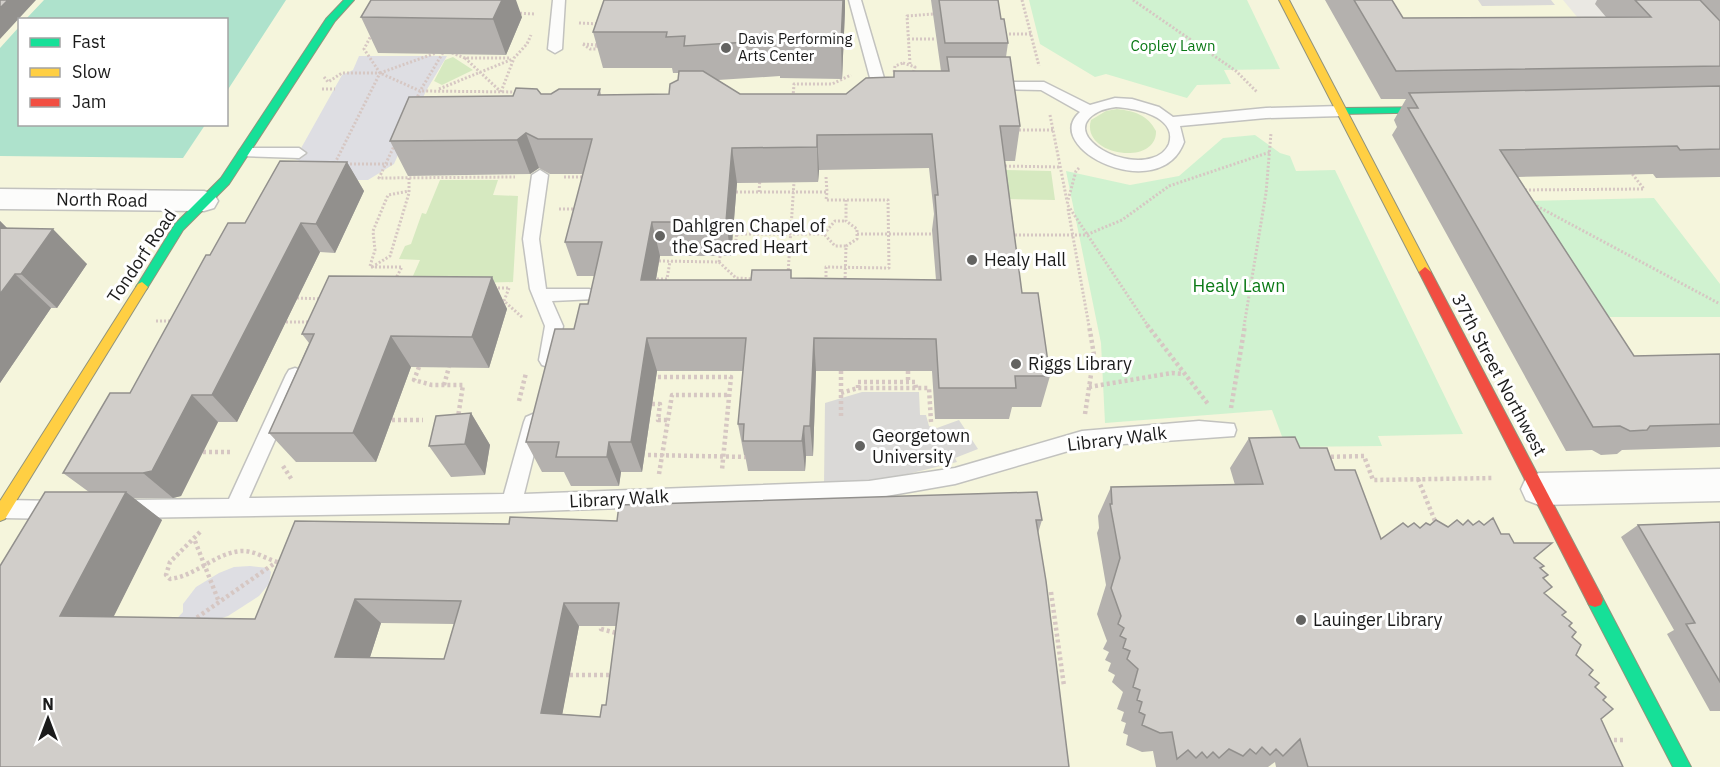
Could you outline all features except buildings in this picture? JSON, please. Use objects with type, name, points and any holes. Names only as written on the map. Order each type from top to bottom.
[{"type":"street","name":"Tondorf Road","points":[[2,512],[179,227],[222,186],[331,19],[349,0]]},
{"type":"street","name":"37th Street Northwest","points":[[1284,0],[1682,767]]},
{"type":"street","points":[[1341,111],[1464,109]]},
{"type":"street","name":"North Road","points":[[0,199],[204,201]]},
{"type":"street","points":[[1539,489],[1720,485]]},
{"type":"lane","points":[[555,49],[559,0]]},
{"type":"lane","points":[[855,0],[884,85],[866,92]]},
{"type":"lane","points":[[977,86],[1044,86],[1088,110]]},
{"type":"lane","points":[[1108,103],[1131,103],[1160,113],[1170,122],[1177,133],[1178,143],[1173,153],[1162,161],[1148,166],[1113,164],[1098,157],[1083,143],[1077,128],[1080,118],[1088,110],[1108,103]]},
{"type":"lane","points":[[1170,122],[1266,112],[1341,111]]},
{"type":"lane","points":[[245,153],[299,153]]},
{"type":"lane","points":[[540,176],[531,239],[541,296],[554,326],[544,377]]},
{"type":"lane","points":[[541,296],[589,296]]},
{"type":"lane","points":[[234,509],[294,375]]},
{"type":"lane","points":[[512,503],[536,411]]},
{"type":"lane","name":"Library Walk","points":[[107,509],[234,509],[428,496],[512,503],[869,490],[955,476],[1082,439],[1199,429],[1227,430]]},
{"type":"lane","points":[[2,512],[83,510]]},
{"type":"path","points":[[1023,0],[1053,130],[1094,356],[1082,439]]},
{"type":"path","points":[[1133,0],[1236,71],[1258,94],[1271,131],[1241,356],[1227,430]]},
{"type":"path","points":[[510,13],[539,14],[535,24]]},
{"type":"path","points":[[913,74],[915,70],[910,64],[907,16],[933,14]]},
{"type":"path","points":[[594,24],[603,24],[601,31]]},
{"type":"path","points":[[998,27],[999,34],[1031,34]]},
{"type":"path","points":[[373,33],[364,49],[380,73],[420,91],[523,92]]},
{"type":"path","points":[[436,91],[513,58],[527,44],[531,34]]},
{"type":"path","points":[[597,45],[599,38]]},
{"type":"path","points":[[908,39],[935,39]]},
{"type":"path","points":[[412,107],[444,50]]},
{"type":"path","points":[[320,73],[328,82],[342,73],[380,73],[444,50],[465,58],[501,92]]},
{"type":"path","points":[[465,58],[513,58]]},
{"type":"path","points":[[501,92],[513,58]]},
{"type":"path","points":[[910,64],[897,64],[894,70],[903,76],[913,74],[922,80]]},
{"type":"path","points":[[793,98],[794,84],[819,85],[843,82],[851,76],[852,72]]},
{"type":"path","points":[[380,73],[334,164],[394,164]]},
{"type":"path","points":[[808,78],[808,85]]},
{"type":"path","points":[[819,85],[819,92]]},
{"type":"path","points":[[321,89],[335,89]]},
{"type":"path","points":[[1019,130],[1053,130]]},
{"type":"path","points":[[399,136],[379,178],[499,177]]},
{"type":"path","points":[[1015,235],[1086,235],[1122,220],[1169,186],[1270,152]]},
{"type":"path","points":[[1098,157],[1076,171],[1067,204],[1086,235],[1184,374],[1227,430]]},
{"type":"path","points":[[1518,190],[1644,189],[1626,165]]},
{"type":"path","points":[[996,166],[1060,166]]},
{"type":"path","points":[[540,176],[596,177]]},
{"type":"path","points":[[759,192],[760,177]]},
{"type":"path","points":[[816,280],[826,280],[826,267],[889,268],[888,200],[826,200],[826,177]]},
{"type":"path","points":[[389,278],[398,278],[402,267],[371,267],[390,256],[409,191],[409,178]]},
{"type":"path","points":[[788,279],[794,182]]},
{"type":"path","points":[[727,199],[729,183]]},
{"type":"path","points":[[370,266],[375,250],[373,231],[388,195],[409,191]]},
{"type":"path","points":[[728,192],[826,192]]},
{"type":"path","points":[[846,200],[846,221]]},
{"type":"path","points":[[1527,201],[1720,304]]},
{"type":"path","points":[[572,209],[587,209]]},
{"type":"path","points":[[736,234],[824,234],[835,246],[846,246],[857,239],[857,229],[846,221],[835,221],[824,234]]},
{"type":"path","points":[[719,262],[722,247],[735,247],[738,224],[725,224]]},
{"type":"path","points":[[857,234],[933,234]]},
{"type":"path","points":[[844,289],[846,246]]},
{"type":"path","points":[[659,261],[719,262],[736,278],[757,279]]},
{"type":"path","points":[[646,279],[667,279],[670,261]]},
{"type":"path","points":[[735,288],[736,278]]},
{"type":"path","points":[[486,288],[509,288],[504,301]]},
{"type":"path","points":[[297,298],[329,299]]},
{"type":"path","points":[[496,301],[504,301],[527,322]]},
{"type":"path","points":[[173,328],[180,316]]},
{"type":"path","points":[[147,321],[177,321]]},
{"type":"path","points":[[273,322],[318,322]]},
{"type":"path","points":[[419,367],[414,380],[432,385],[463,385],[456,428]]},
{"type":"path","points":[[444,385],[449,367]]},
{"type":"path","points":[[519,402],[527,370]]},
{"type":"path","points":[[841,371],[842,417]]},
{"type":"path","points":[[909,371],[909,382]]},
{"type":"path","points":[[1089,387],[1172,373],[1184,374]]},
{"type":"path","points":[[642,377],[731,377],[720,494]]},
{"type":"path","points":[[858,388],[858,382],[915,382],[916,388]]},
{"type":"path","points":[[841,393],[858,388],[929,388],[932,400],[931,422]]},
{"type":"path","points":[[660,472],[672,395],[730,395]]},
{"type":"path","points":[[652,404],[660,404],[658,420],[668,420]]},
{"type":"path","points":[[392,420],[423,420]]},
{"type":"path","points":[[203,452],[235,452]]},
{"type":"path","points":[[648,455],[755,457]]},
{"type":"path","points":[[1319,457],[1364,456],[1373,480],[1499,478]]},
{"type":"path","points":[[282,457],[284,469],[294,483]]},
{"type":"path","points":[[1418,479],[1440,532]]},
{"type":"path","points":[[219,602],[205,566],[195,541],[172,559],[166,575],[170,579],[178,579],[205,566],[240,551],[261,554],[275,563],[289,564]]},
{"type":"path","points":[[190,626],[193,619],[275,563]]},
{"type":"path","points":[[1051,592],[1064,686]]},
{"type":"path","points":[[603,618],[601,629],[616,634],[629,634]]},
{"type":"path","points":[[615,644],[618,622]]},
{"type":"path","points":[[609,686],[612,665]]},
{"type":"path","points":[[570,675],[611,675]]},
{"type":"path","points":[[1605,740],[1626,740]]},
{"type":"shaded area","name":"Georgetown University","points":[[0,0],[1563,0],[1578,18],[1720,87],[1720,767],[0,767]]},
{"type":"shaded area","points":[[1478,0],[1551,0],[1555,5],[1482,6]]},
{"type":"shaded area","points":[[359,56],[447,56],[426,91],[394,164],[368,180],[341,180],[295,159],[342,75],[353,70]]},
{"type":"shaded area","points":[[862,392],[919,392],[920,415],[926,415],[929,426],[937,428],[959,420],[978,449],[955,458],[957,462],[871,483],[824,484],[825,403]]},
{"type":"shaded area","points":[[234,567],[268,568],[271,572],[269,584],[259,596],[228,616],[157,640],[183,612],[183,604],[196,587]]},
{"type":"green space","points":[[44,0],[286,0],[228,89],[228,18],[27,18]]},
{"type":"green space","name":"Copley Lawn","points":[[1029,0],[1247,0],[1280,69],[1224,70],[1231,84],[1197,85],[1187,98],[1106,74],[1095,77],[1040,44]]},
{"type":"green space","points":[[18,28],[18,126],[204,126],[183,158],[0,156],[0,48]]},
{"type":"green space","points":[[453,57],[473,70],[442,85],[434,81],[445,60]]},
{"type":"green space","points":[[1117,109],[1140,115],[1153,126],[1156,131],[1153,142],[1145,150],[1133,153],[1120,152],[1107,149],[1097,142],[1091,132],[1091,120],[1106,111]]},
{"type":"green space","name":"Healy Lawn","points":[[1255,135],[1280,153],[1290,156],[1296,171],[1335,170],[1463,434],[1378,436],[1382,446],[1286,447],[1272,410],[1105,423],[1101,343],[1066,171],[1130,185],[1179,176],[1223,138]]},
{"type":"green space","points":[[1004,170],[1051,171],[1055,200],[1007,199]]},
{"type":"green space","points":[[440,180],[498,180],[493,195],[518,196],[513,282],[409,285],[420,260],[399,259],[405,246],[411,244],[422,213],[426,214]]},
{"type":"green space","points":[[1654,198],[1720,284],[1720,317],[1605,317],[1527,201]]},
{"type":"traffic: fast","points":[[142,287],[179,227],[225,181],[331,19],[349,0]]},
{"type":"traffic: fast","points":[[1341,111],[1444,110]]},
{"type":"traffic: fast","points":[[1595,600],[1682,767]]},
{"type":"traffic: slow","points":[[1284,0],[1425,272]]},
{"type":"traffic: slow","points":[[0,514],[142,287]]},
{"type":"traffic: jam","points":[[1425,272],[1595,600]]},
{"type":"place","name":"Davis Performing Arts Center","points":[[726,48]]},
{"type":"place","name":"Dahlgren Chapel of the Sacred Heart","points":[[660,236]]},
{"type":"place","name":"Healy Hall","points":[[972,260]]},
{"type":"place","name":"Riggs Library","points":[[1016,364]]},
{"type":"place","name":"Georgetown University","points":[[860,446]]},
{"type":"place","name":"Lauinger Library","points":[[1301,620]]}]
